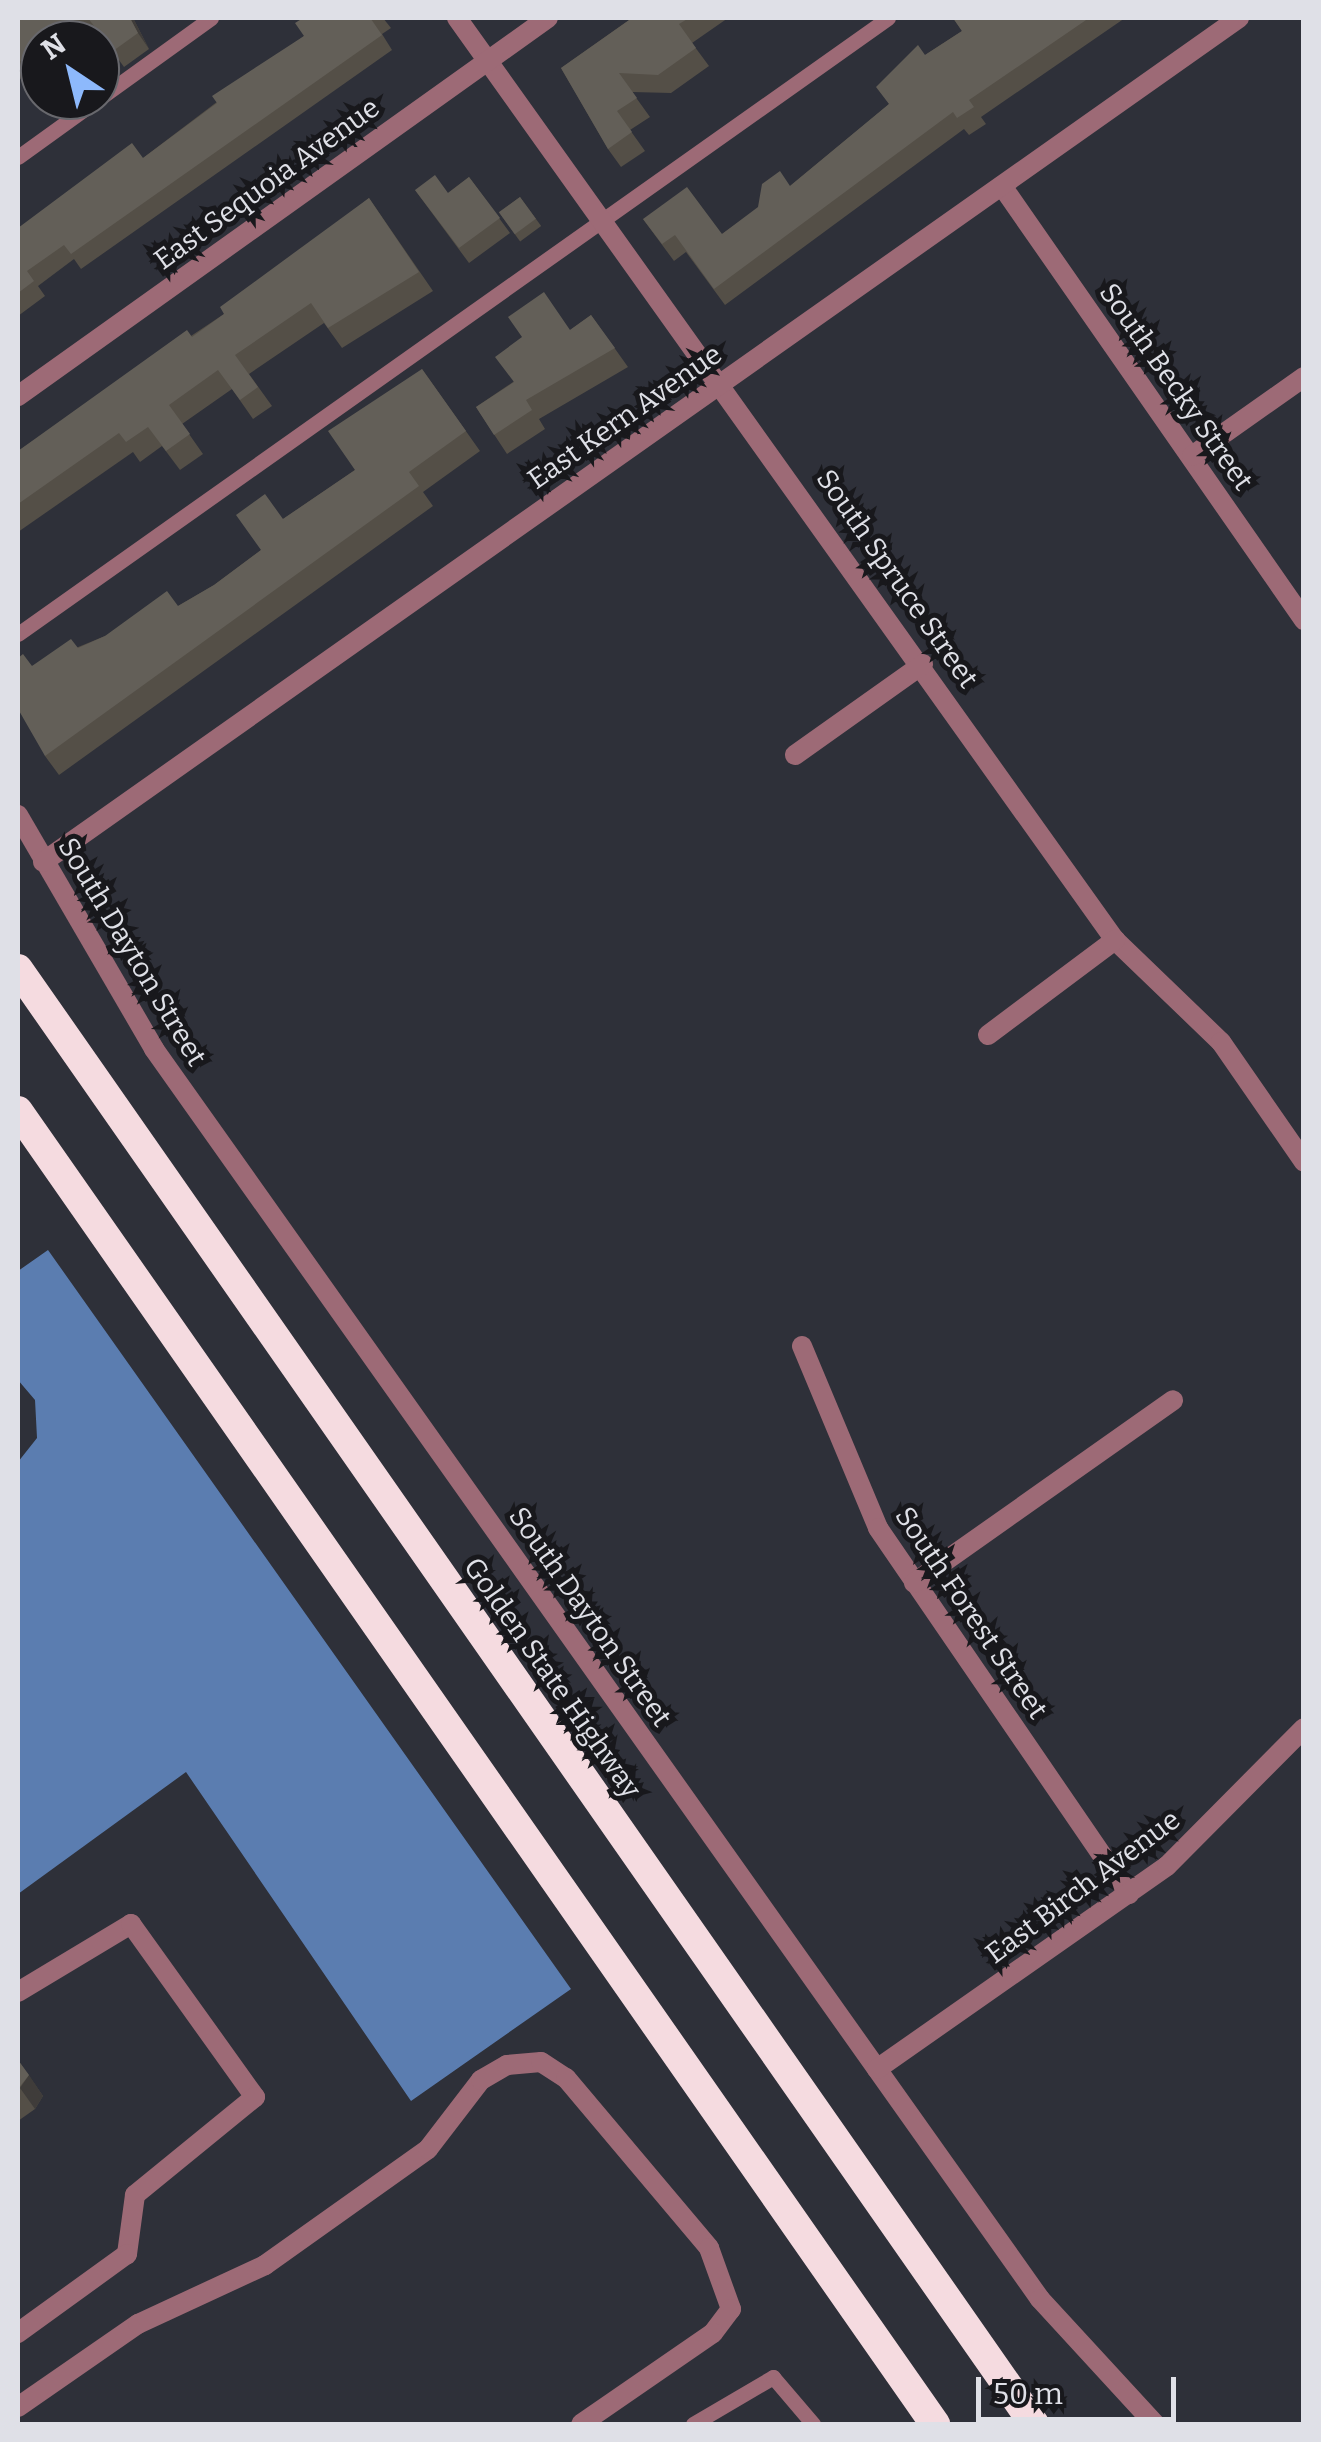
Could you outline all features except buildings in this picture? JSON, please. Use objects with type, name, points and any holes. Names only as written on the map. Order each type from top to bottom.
[{"type":"highway","name":"Golden State Highway","points":[[18,969],[1034,2424]]},
{"type":"highway","points":[[18,1110],[935,2424]]},
{"type":"street","name":"South Spruce Street","points":[[457,18],[688,352],[720,383],[923,664],[1115,940],[1220,1042],[1304,1162]]},
{"type":"street","name":"East Sequoia Avenue","points":[[18,396],[548,18]]},
{"type":"street","name":"East Kern Avenue","points":[[43,862],[1239,18]]},
{"type":"street","name":"South Becky Street","points":[[1002,186],[1304,620]]},
{"type":"street","points":[[1192,456],[1304,377]]},
{"type":"street","points":[[795,755],[923,664]]},
{"type":"street","name":"South Dayton Street","points":[[18,815],[154,1049],[1040,2298],[1156,2424]]},
{"type":"street","points":[[988,1036],[1115,940]]},
{"type":"street","name":"South Forest Street","points":[[802,1346],[856,1484],[914,1583],[1129,1894]]},
{"type":"street","points":[[914,1583],[1173,1400]]},
{"type":"street","name":"East Birch Avenue","points":[[877,2069],[1129,1894],[1199,1837],[1304,1728]]},
{"type":"street","points":[[18,1992],[131,1924],[255,2098],[134,2195],[127,2254],[18,2332]]},
{"type":"street","points":[[18,2407],[138,2324],[280,2254],[428,2149],[481,2080],[507,2064],[541,2062],[566,2078],[708,2248],[731,2310],[712,2332],[581,2424]]},
{"type":"lane","points":[[120,83],[211,18]]},
{"type":"lane","points":[[18,634],[888,18]]},
{"type":"lane","points":[[18,157],[69,120]]},
{"type":"lane","points":[[693,2424],[773,2377],[814,2424]]},
{"type":"water","points":[[48,1250],[571,1989],[411,2101],[186,1772],[18,1894],[18,1462],[37,1438],[35,1400],[18,1380],[18,1271]]}]
